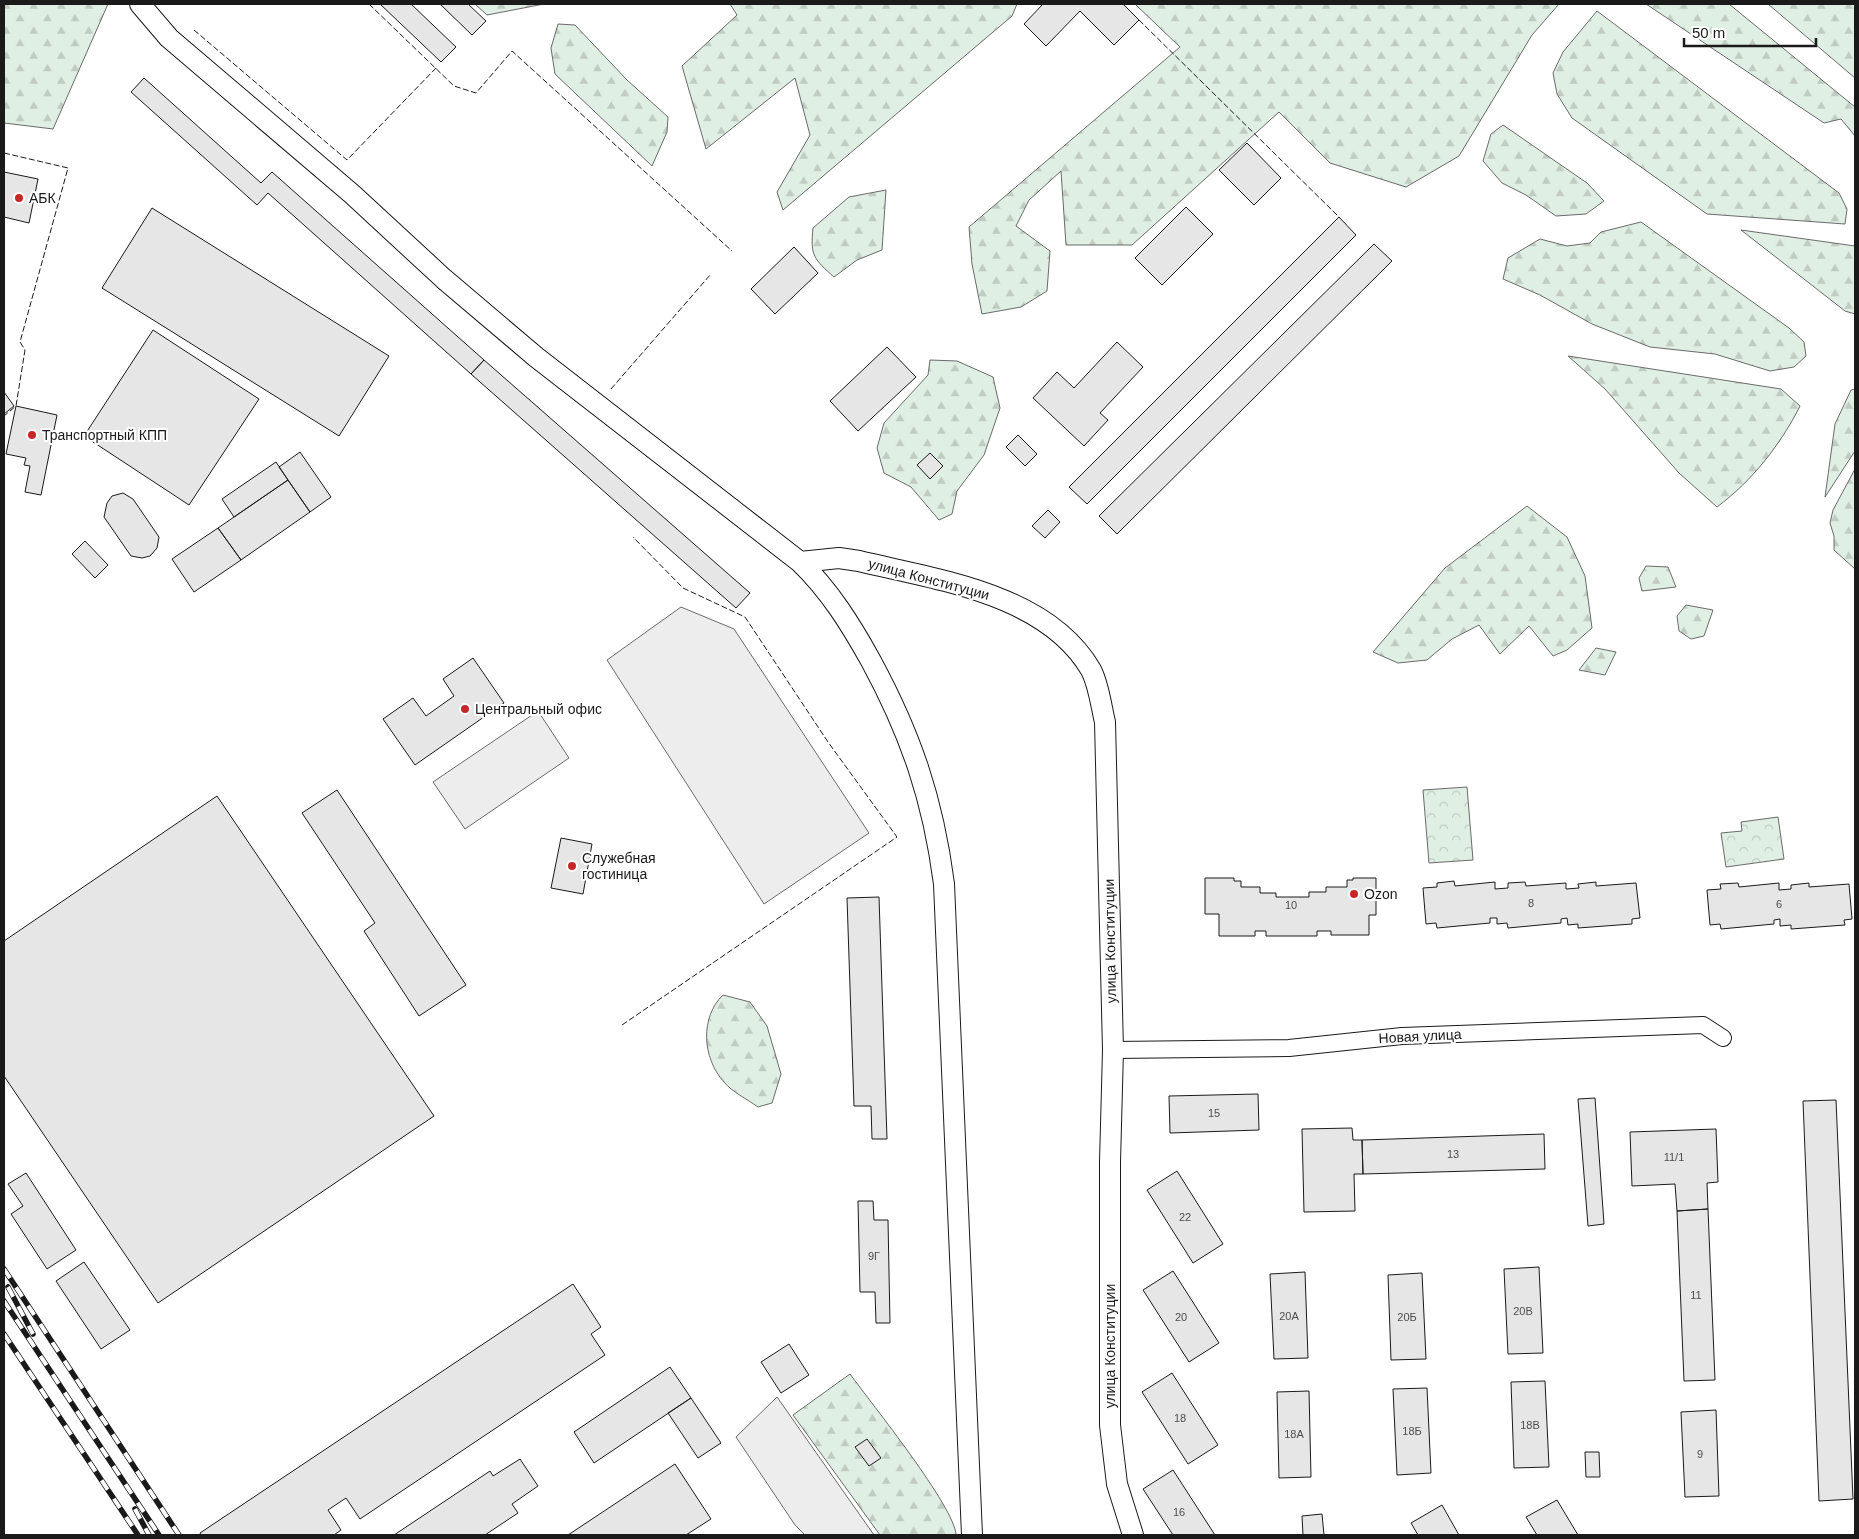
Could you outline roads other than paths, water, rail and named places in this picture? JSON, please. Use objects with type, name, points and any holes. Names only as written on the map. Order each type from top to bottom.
[{"type":"street","points":[[140,4],[169,38],[352,194],[444,279],[536,357],[800,562],[814,576],[843,613],[890,697],[914,751],[937,830],[946,919],[972,1535]]},
{"type":"street","name":"улица Конституции","points":[[800,562],[839,558],[859,560],[1003,599],[1028,610],[1067,638],[1092,672],[1105,722],[1113,1050],[1110,1162],[1110,1425],[1117,1484],[1133,1535]]},
{"type":"street","name":"Новая улица","points":[[1113,1050],[1289,1048],[1402,1036],[1703,1025],[1723,1038]]},
{"type":"railway","points":[[4,1269],[179,1535]]},
{"type":"railway","points":[[8,1287],[33,1334]]},
{"type":"railway","points":[[4,1301],[159,1535]]},
{"type":"railway","points":[[4,1334],[138,1535]]},
{"type":"railway","points":[[135,1509],[149,1535]]},
{"type":"place","name":"АБК","points":[[19,198]]},
{"type":"place","name":"Транспортный КПП","points":[[32,435]]},
{"type":"place","name":"Центральный офис","points":[[465,709]]},
{"type":"place","name":"Служебная гостиница","points":[[572,866]]},
{"type":"place","name":"Ozon","points":[[1354,894]]}]
